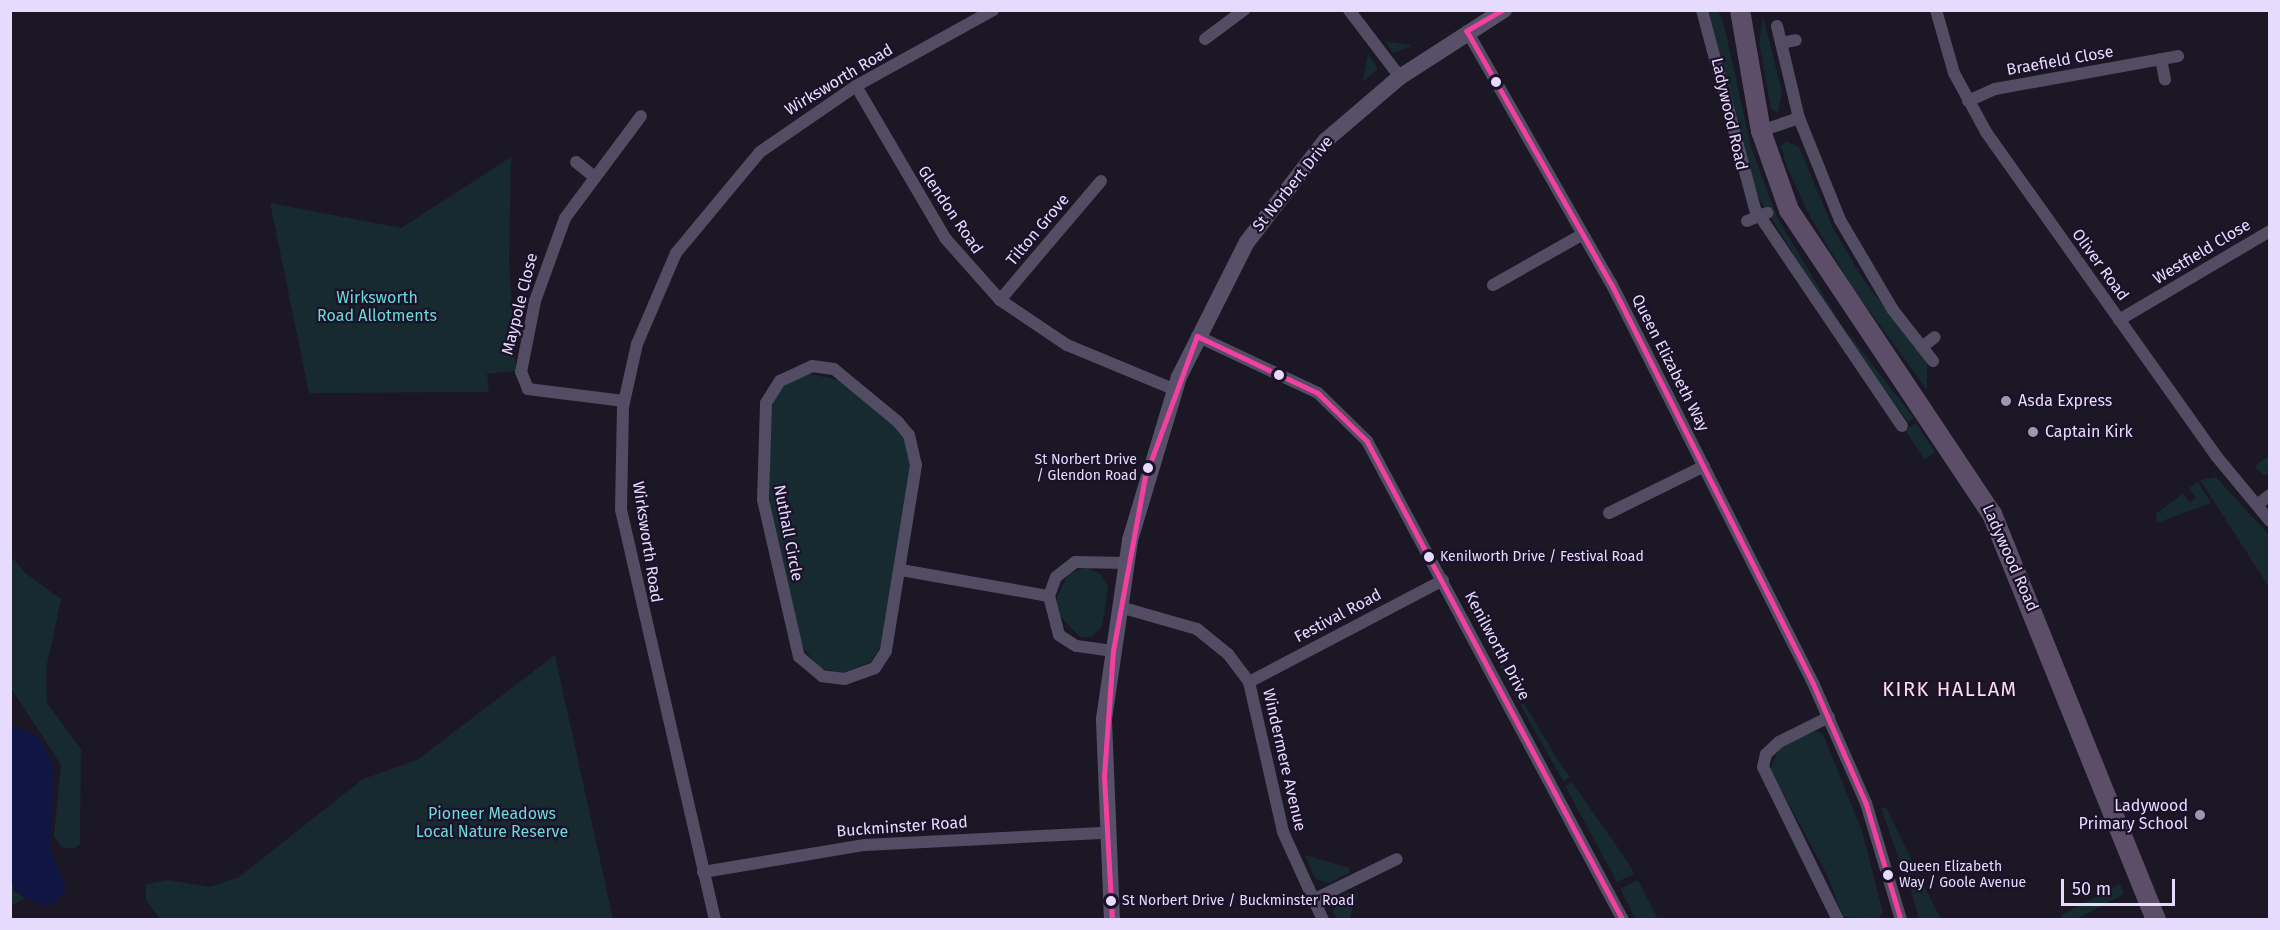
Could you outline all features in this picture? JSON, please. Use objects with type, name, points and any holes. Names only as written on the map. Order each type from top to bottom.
[{"type":"main road","name":"Ladywood Road","points":[[1740,10],[1761,130],[1774,177],[1801,234],[1992,514],[2156,920]]},
{"type":"street","name":"Wirksworth Road","points":[[715,920],[630,563],[620,489],[624,401],[652,302],[704,213],[760,152],[856,86],[993,10]]},
{"type":"street","points":[[1205,39],[1244,10]]},
{"type":"street","points":[[1349,10],[1400,77]]},
{"type":"street","name":"St Norbert Drive","points":[[1112,920],[1106,833],[1104,719],[1126,563],[1145,477],[1173,389],[1197,336],[1267,211],[1325,141],[1400,77],[1467,31],[1504,10]]},
{"type":"street","name":"Ladywood Road","points":[[1702,10],[1741,168],[1758,217],[1888,417],[1902,426]]},
{"type":"street","name":"Oliver Road","points":[[1936,10],[1968,101],[2119,320],[2270,520]]},
{"type":"street","points":[[1777,27],[1799,118],[1854,246],[1933,361]]},
{"type":"street","name":"Queen Elizabeth Way","points":[[1467,31],[1583,234],[1704,466],[1829,717],[1866,803],[1901,920]]},
{"type":"street","points":[[1781,43],[1796,40]]},
{"type":"street","name":"Braefield Close","points":[[1968,101],[1995,89],[2178,56]]},
{"type":"street","points":[[2161,59],[2165,80]]},
{"type":"street","name":"Glendon Road","points":[[856,86],[945,238],[1000,300],[1059,341],[1173,389]]},
{"type":"street","name":"Maypole Close","points":[[624,401],[543,392],[522,382],[525,340],[551,249],[592,175],[641,116]]},
{"type":"street","name":"Ladywood Road","points":[[1761,130],[1799,118]]},
{"type":"street","points":[[576,162],[592,175]]},
{"type":"street","name":"Tilton Grove","points":[[1000,300],[1101,181]]},
{"type":"street","name":"Westfield Close","points":[[2119,320],[2270,231]]},
{"type":"street","points":[[1493,285],[1583,234]]},
{"type":"street","name":"Kenilworth Drive","points":[[1197,336],[1276,371],[1338,409],[1367,441],[1622,919]]},
{"type":"street","points":[[1922,346],[1935,337]]},
{"type":"street","name":"Nuthall Circle","points":[[812,366],[834,369],[909,435],[916,477],[901,570],[886,651],[875,668],[845,680],[822,676],[806,666],[795,647],[779,581],[760,473],[766,404],[774,386],[790,373],[812,366]]},
{"type":"street","points":[[1609,513],[1704,466]]},
{"type":"street","points":[[2257,505],[2270,495]]},
{"type":"street","points":[[1113,651],[1076,645],[1059,635],[1049,596],[1056,577],[1075,562],[1126,563]]},
{"type":"street","points":[[901,570],[1049,596]]},
{"type":"street","name":"Festival Road","points":[[1249,682],[1443,580]]},
{"type":"street","name":"Windermere Avenue","points":[[1120,607],[1197,629],[1228,654],[1249,682],[1260,718],[1274,803],[1312,900],[1323,920]]},
{"type":"street","points":[[1829,717],[1779,742],[1766,754],[1763,767],[1838,920]]},
{"type":"street","name":"Buckminster Road","points":[[703,872],[865,845],[1106,833]]},
{"type":"street","points":[[1312,900],[1397,859]]},
{"type":"green space","points":[[1709,11],[1718,11],[1724,25],[1751,147],[1777,217],[1840,323],[1914,418],[1908,422],[1833,319],[1756,193]]},
{"type":"green space","points":[[1763,16],[1782,92],[1778,113],[1771,109],[1759,42]]},
{"type":"green space","points":[[1385,41],[1410,45],[1411,46],[1393,53]]},
{"type":"green space","points":[[1368,53],[1378,69],[1363,82],[1363,81]]},
{"type":"green space","points":[[1786,141],[1799,147],[1832,226],[1863,279],[1927,362],[1927,390],[1852,287],[1808,213],[1787,167],[1781,147]]},
{"type":"green space","name":"Wirksworth Road Allotments","points":[[511,157],[509,263],[516,371],[487,374],[489,392],[309,393],[270,203],[401,228]]},
{"type":"green space","points":[[803,372],[841,381],[894,425],[904,437],[910,464],[884,641],[871,662],[844,673],[819,668],[802,646],[770,502],[768,417],[779,390]]},
{"type":"green space","points":[[1916,423],[1935,452],[1924,459],[1905,430]]},
{"type":"green space","points":[[2269,456],[2269,474],[2263,475],[2255,466]]},
{"type":"green space","points":[[2216,477],[2269,535],[2269,587],[2200,480]]},
{"type":"green space","points":[[2198,482],[2211,503],[2157,523],[2156,514],[2183,493],[2189,502],[2196,498],[2189,488]]},
{"type":"green space","points":[[10,555],[25,573],[61,599],[46,669],[47,703],[81,749],[80,844],[74,849],[61,847],[54,836],[61,765],[11,688]]},
{"type":"green space","points":[[1087,567],[1102,575],[1108,588],[1102,627],[1091,637],[1080,637],[1057,613],[1057,597],[1069,573]]},
{"type":"green space","points":[[1472,603],[1521,697],[1517,699],[1467,606]]},
{"type":"green space","name":"Pioneer Meadows Local Nature Reserve","points":[[555,655],[613,919],[161,920],[146,900],[146,884],[168,880],[210,887],[239,877],[363,779],[417,760]]},
{"type":"green space","points":[[1524,703],[1570,777],[1563,781],[1520,705]]},
{"type":"green space","points":[[1816,731],[1823,734],[1862,831],[1883,913],[1877,919],[1843,917],[1827,875],[1770,769],[1781,745]]},
{"type":"green space","points":[[1572,782],[1634,874],[1617,882],[1565,786]]},
{"type":"green space","points":[[1886,807],[1917,871],[1905,877],[1881,808]]},
{"type":"green space","points":[[1305,855],[1349,868],[1349,873],[1328,883],[1315,879]]},
{"type":"green space","points":[[10,874],[14,891],[25,898],[12,905]]},
{"type":"green space","points":[[1920,878],[1941,919],[1919,919],[1909,883]]},
{"type":"green space","points":[[1638,880],[1658,919],[1636,919],[1620,889]]},
{"type":"green space","points":[[2120,884],[2124,894],[2077,919],[2063,919],[2061,915]]},
{"type":"green space","points":[[1351,891],[1358,893],[1349,919],[1337,919],[1333,912],[1339,898]]},
{"type":"shaded area","points":[[11,724],[39,738],[54,767],[50,849],[66,887],[57,902],[42,906],[14,891],[11,874]]},
{"type":"transit line","points":[[1503,10],[1467,31],[1611,283],[1813,683],[1866,803],[1901,920]]},
{"type":"transit line","points":[[1112,920],[1104,776],[1113,651],[1145,477],[1197,336],[1318,393],[1367,441],[1623,920]]},
{"type":"place","name":"Asda Express","points":[[2006,401]]},
{"type":"place","name":"Captain Kirk","points":[[2033,432]]},
{"type":"place","name":"St Norbert Drive / Glendon Road","points":[[1148,468]]},
{"type":"place","name":"Kenilworth Drive / Festival Road","points":[[1429,557]]},
{"type":"place","name":"Ladywood Primary School","points":[[2200,815]]},
{"type":"place","name":"Queen Elizabeth Way / Goole Avenue","points":[[1888,875]]},
{"type":"place","name":"St Norbert Drive / Buckminster Road","points":[[1111,901]]},
{"type":"district","name":"KIRK HALLAM","points":[[1950,689]]}]
